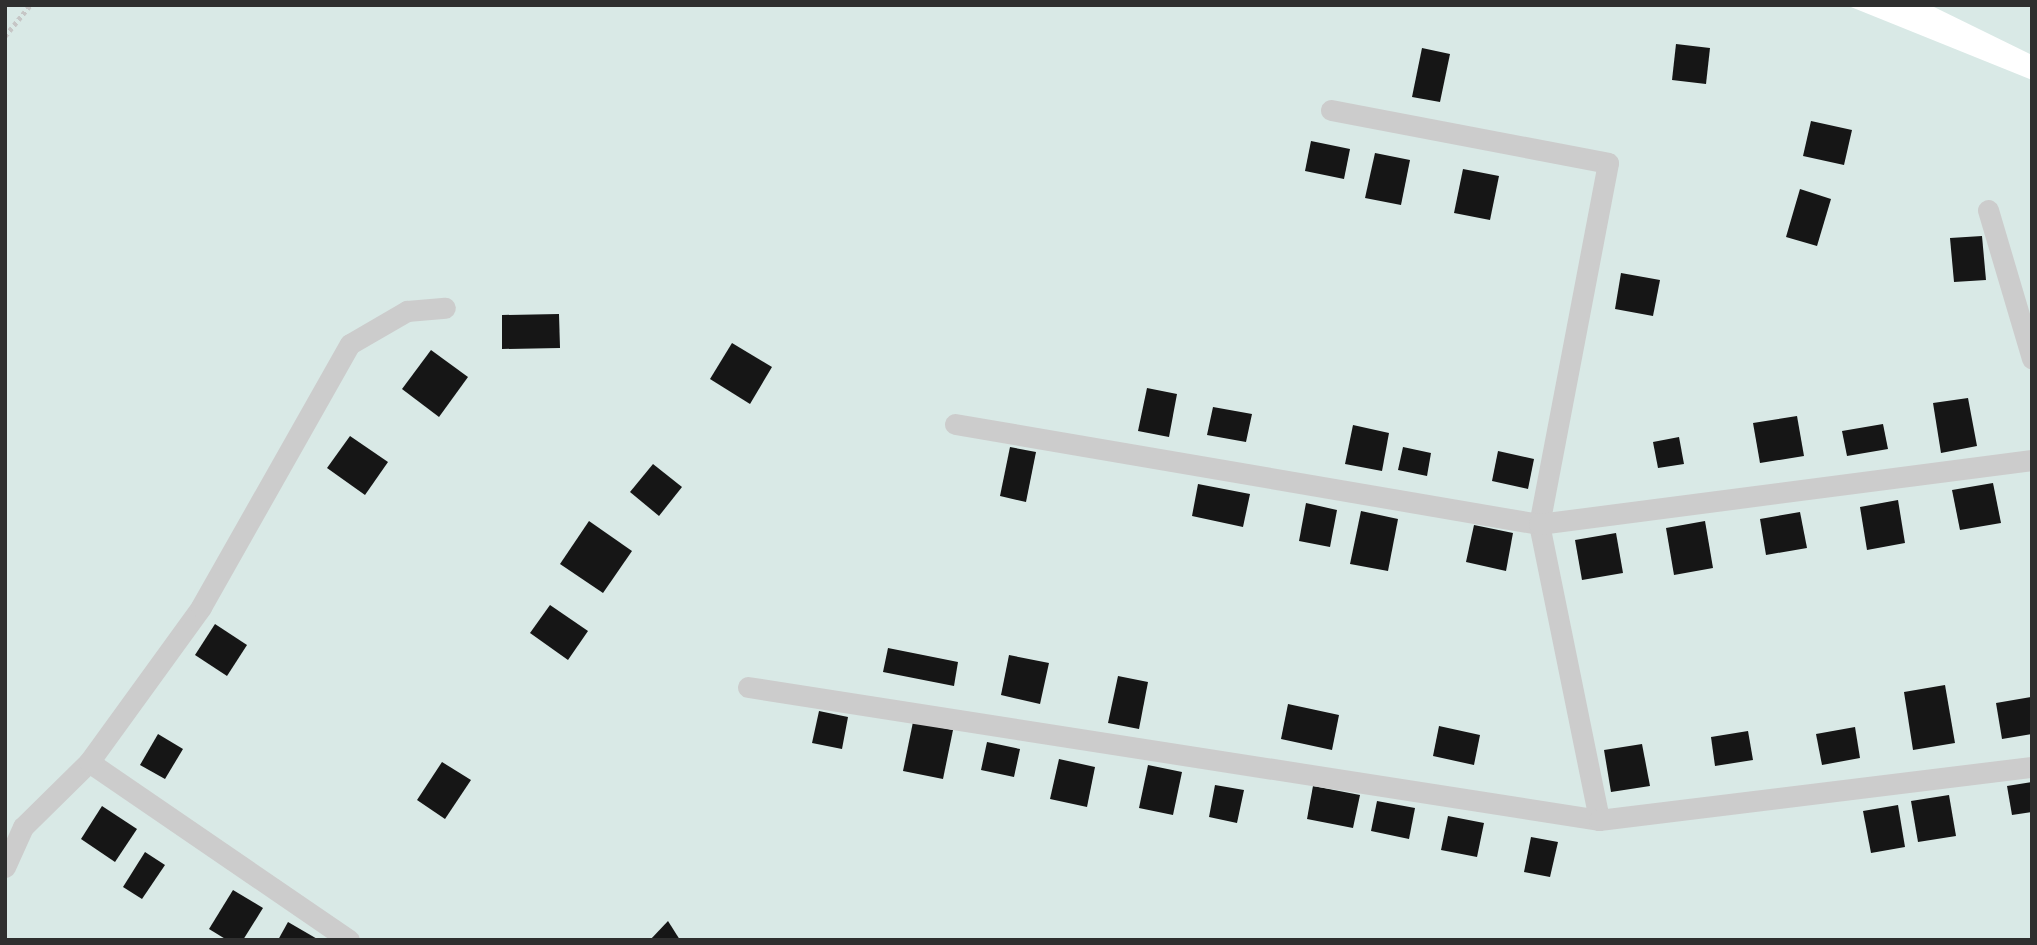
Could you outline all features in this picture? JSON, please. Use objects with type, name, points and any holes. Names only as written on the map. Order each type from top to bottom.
[{"type":"lane","points":[[1331,110],[1608,163],[1539,524],[1599,820]]},
{"type":"lane","points":[[1987,210],[2032,359]]},
{"type":"lane","points":[[5,867],[23,827],[89,762],[201,607],[350,344],[407,311],[445,308]]},
{"type":"lane","points":[[955,425],[1539,524],[2032,460]]},
{"type":"lane","points":[[748,687],[1599,820],[2032,766]]},
{"type":"lane","points":[[89,762],[349,940]]},
{"type":"path","points":[[5,36],[30,5]]},
{"type":"shaded area","points":[[5,5],[1846,5],[2032,80],[2032,940],[5,940]]},
{"type":"shaded area","points":[[1930,5],[2032,5],[2032,55]]},
{"type":"building","points":[[1676,44],[1710,48],[1706,84],[1672,80]]},
{"type":"building","points":[[1422,48],[1450,54],[1440,102],[1412,97]]},
{"type":"building","points":[[1811,121],[1852,130],[1844,165],[1803,156]]},
{"type":"building","points":[[1311,141],[1350,149],[1344,179],[1305,171]]},
{"type":"building","points":[[1375,153],[1410,160],[1401,205],[1365,198]]},
{"type":"building","points":[[1463,169],[1499,176],[1490,220],[1454,213]]},
{"type":"building","points":[[1800,189],[1831,199],[1817,246],[1786,237]]},
{"type":"building","points":[[1982,236],[1986,280],[1954,282],[1950,238]]},
{"type":"building","points":[[1621,273],[1660,280],[1653,316],[1615,309]]},
{"type":"building","points":[[559,314],[560,348],[502,349],[502,315]]},
{"type":"building","points":[[732,343],[772,367],[750,404],[710,379]]},
{"type":"building","points":[[431,350],[468,377],[439,417],[402,389]]},
{"type":"building","points":[[1147,388],[1177,394],[1169,437],[1138,431]]},
{"type":"building","points":[[1968,398],[1977,446],[1941,453],[1933,403]]},
{"type":"building","points":[[1213,407],[1252,414],[1246,442],[1207,435]]},
{"type":"building","points":[[1797,416],[1804,456],[1760,463],[1753,423]]},
{"type":"building","points":[[1883,424],[1888,449],[1847,456],[1842,431]]},
{"type":"building","points":[[1353,425],[1389,433],[1382,471],[1345,464]]},
{"type":"building","points":[[350,436],[388,462],[365,495],[327,468]]},
{"type":"building","points":[[1679,437],[1684,464],[1658,468],[1653,442]]},
{"type":"building","points":[[1010,447],[1036,452],[1026,502],[1000,496]]},
{"type":"building","points":[[1403,447],[1431,453],[1427,476],[1398,470]]},
{"type":"building","points":[[1498,451],[1534,459],[1528,489],[1492,481]]},
{"type":"building","points":[[653,464],[682,487],[659,516],[630,492]]},
{"type":"building","points":[[1993,483],[2001,523],[1960,530],[1952,490]]},
{"type":"building","points":[[1198,484],[1250,494],[1243,527],[1192,516]]},
{"type":"building","points":[[1898,500],[1905,543],[1867,550],[1860,507]]},
{"type":"building","points":[[1306,503],[1337,510],[1330,547],[1299,541]]},
{"type":"building","points":[[1361,511],[1398,519],[1388,571],[1350,564]]},
{"type":"building","points":[[1800,512],[1807,548],[1766,555],[1760,519]]},
{"type":"building","points":[[589,521],[632,551],[603,593],[560,564]]},
{"type":"building","points":[[1705,521],[1713,568],[1674,575],[1666,528]]},
{"type":"building","points":[[1474,525],[1513,533],[1506,571],[1466,562]]},
{"type":"building","points":[[1616,533],[1623,573],[1582,580],[1575,540]]},
{"type":"building","points":[[550,605],[588,631],[568,660],[530,633]]},
{"type":"building","points":[[215,624],[247,645],[227,676],[195,655]]},
{"type":"building","points":[[888,648],[958,662],[954,686],[883,672]]},
{"type":"building","points":[[1009,655],[1049,663],[1040,704],[1001,695]]},
{"type":"building","points":[[1118,676],[1148,682],[1139,729],[1108,723]]},
{"type":"building","points":[[1945,685],[1955,743],[1913,750],[1904,692]]},
{"type":"building","points":[[2031,697],[2032,734],[2002,739],[1996,703]]},
{"type":"building","points":[[1288,704],[1339,715],[1332,750],[1281,739]]},
{"type":"building","points":[[819,711],[848,717],[842,749],[812,743]]},
{"type":"building","points":[[913,722],[953,730],[943,779],[903,771]]},
{"type":"building","points":[[1439,726],[1480,735],[1474,765],[1433,756]]},
{"type":"building","points":[[1855,727],[1860,758],[1822,765],[1816,734]]},
{"type":"building","points":[[1748,731],[1753,760],[1715,766],[1711,737]]},
{"type":"building","points":[[158,734],[183,749],[165,779],[140,765]]},
{"type":"building","points":[[987,742],[1020,749],[1014,777],[981,770]]},
{"type":"building","points":[[1642,744],[1650,786],[1611,792],[1604,750]]},
{"type":"building","points":[[1059,759],[1095,767],[1087,807],[1050,799]]},
{"type":"building","points":[[442,762],[471,780],[445,819],[417,800]]},
{"type":"building","points":[[1148,765],[1182,772],[1173,815],[1139,808]]},
{"type":"building","points":[[2032,782],[2032,812],[2012,815],[2007,786]]},
{"type":"building","points":[[1215,785],[1244,790],[1237,823],[1209,817]]},
{"type":"building","points":[[1313,786],[1360,795],[1353,828],[1307,819]]},
{"type":"building","points":[[1949,795],[1956,836],[1918,842],[1911,801]]},
{"type":"building","points":[[1377,801],[1415,808],[1409,839],[1371,831]]},
{"type":"building","points":[[1898,805],[1905,847],[1871,853],[1863,811]]},
{"type":"building","points":[[102,806],[137,829],[115,862],[81,839]]},
{"type":"building","points":[[1448,816],[1484,823],[1477,857],[1441,850]]},
{"type":"building","points":[[1531,837],[1558,842],[1550,877],[1524,872]]},
{"type":"building","points":[[145,852],[165,865],[142,899],[123,887]]},
{"type":"building","points":[[233,890],[263,908],[243,940],[227,940],[209,929]]},
{"type":"building","points":[[668,921],[680,940],[650,940]]},
{"type":"building","points":[[288,922],[319,940],[278,940]]}]
